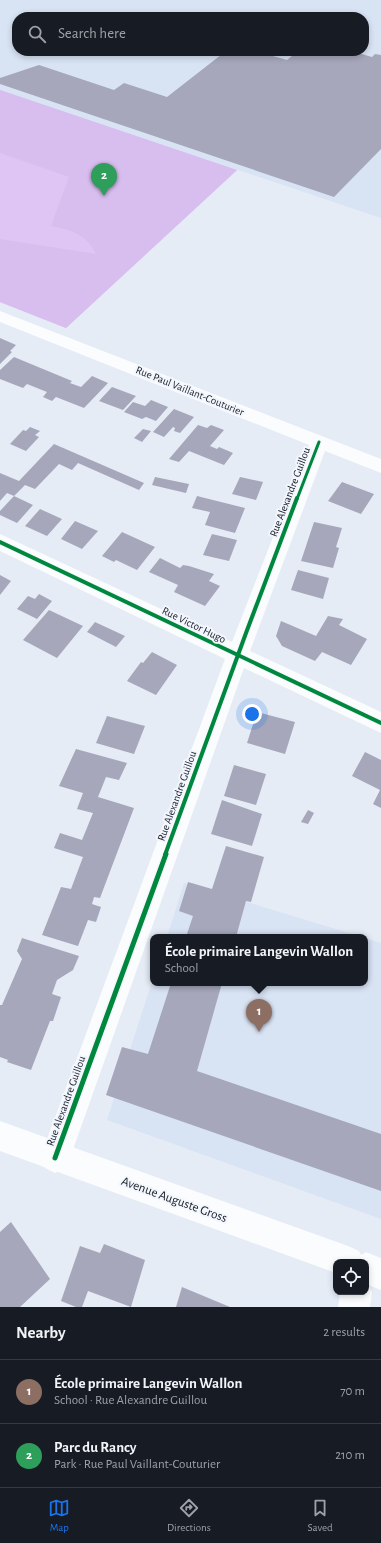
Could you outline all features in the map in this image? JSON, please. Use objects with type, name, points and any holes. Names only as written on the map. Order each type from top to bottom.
[{"type":"street","name":"Rue Paul Vaillant-Couturier","points":[[0,316],[381,466]]},
{"type":"street","name":"Rue Alexandre Guillou","points":[[55,1158],[238,656],[318,442]]},
{"type":"street","name":"Rue Victor Hugo","points":[[0,542],[381,723]]},
{"type":"street","name":"Avenue Auguste Gross","points":[[0,1136],[55,1158],[340,1259]]},
{"type":"street","points":[[369,1269],[381,1274]]},
{"type":"street","points":[[354,1307],[356,1295]]},
{"type":"shaded area","points":[[0,0],[381,0],[381,218],[0,90]]},
{"type":"shaded area","points":[[0,90],[237,170],[66,328],[0,302]]},
{"type":"shaded area","points":[[0,90],[237,170],[66,328],[0,302],[0,239],[96,254],[88,242],[78,234],[66,229],[51,226],[69,177],[0,153]]},
{"type":"shaded area","points":[[184,883],[352,934],[168,934]]},
{"type":"shaded area","points":[[368,939],[381,943],[381,1219],[107,1120],[151,986],[368,986]]},
{"type":"building","points":[[375,54],[381,55],[381,149],[334,197],[0,84],[0,78],[39,65],[114,90],[124,83],[167,97],[220,56],[273,56],[287,60],[292,56],[372,57]]},
{"type":"building","points":[[0,338],[16,345],[10,351],[12,352],[0,364]]},
{"type":"building","points":[[14,357],[72,381],[70,383],[81,387],[92,376],[108,383],[84,408],[56,397],[52,401],[43,397],[47,392],[27,384],[23,388],[0,379],[0,370]]},
{"type":"building","points":[[112,387],[136,396],[123,410],[99,401]]},
{"type":"building","points":[[151,400],[168,407],[156,421],[146,417],[142,419],[124,412],[133,402],[145,406]]},
{"type":"building","points":[[174,409],[194,417],[180,433],[174,431],[175,428],[173,427],[164,437],[153,432]]},
{"type":"building","points":[[198,425],[207,428],[211,425],[224,430],[210,446],[217,449],[219,447],[233,453],[224,465],[189,451],[179,462],[169,459]]},
{"type":"building","points":[[30,427],[40,431],[35,435],[39,437],[26,451],[10,444],[23,430],[26,431]]},
{"type":"building","points":[[143,429],[151,431],[142,442],[134,438]]},
{"type":"building","points":[[54,444],[144,483],[139,490],[78,463],[72,470],[59,464],[35,489],[25,485],[14,496],[7,493],[0,501],[0,473],[19,481]]},
{"type":"building","points":[[155,477],[189,484],[186,493],[152,485]]},
{"type":"building","points":[[240,477],[263,482],[256,500],[232,494]]},
{"type":"building","points":[[342,482],[374,494],[361,514],[328,501]]},
{"type":"building","points":[[14,496],[33,505],[17,523],[0,515],[0,511]]},
{"type":"building","points":[[197,496],[245,508],[235,533],[205,525],[210,512],[192,508]]},
{"type":"building","points":[[40,509],[62,519],[47,536],[25,526]]},
{"type":"building","points":[[75,521],[98,531],[82,549],[61,539]]},
{"type":"building","points":[[314,522],[342,528],[336,547],[339,548],[333,568],[301,561]]},
{"type":"building","points":[[122,532],[155,547],[137,570],[116,560],[114,562],[102,556]]},
{"type":"building","points":[[212,534],[237,540],[229,561],[203,555]]},
{"type":"building","points":[[160,558],[180,568],[183,565],[189,566],[214,574],[209,581],[220,586],[205,606],[174,592],[178,585],[149,572]]},
{"type":"building","points":[[298,570],[329,578],[323,599],[291,590]]},
{"type":"building","points":[[0,575],[11,581],[0,595]]},
{"type":"building","points":[[39,594],[52,601],[37,619],[17,609],[28,596],[35,599]]},
{"type":"building","points":[[49,610],[83,626],[57,658],[23,640]]},
{"type":"building","points":[[328,616],[343,619],[339,625],[367,639],[351,665],[322,652],[315,661],[282,646],[276,636],[281,621],[316,636]]},
{"type":"building","points":[[95,622],[125,636],[116,647],[87,632]]},
{"type":"building","points":[[152,652],[177,665],[156,695],[127,681],[141,662],[143,663]]},
{"type":"building","points":[[257,712],[295,722],[285,754],[247,743]]},
{"type":"building","points":[[107,716],[145,726],[134,754],[96,743]]},
{"type":"building","points":[[76,749],[127,763],[119,780],[106,777],[98,797],[134,808],[100,898],[94,897],[92,904],[101,907],[96,922],[88,920],[78,946],[42,935],[61,887],[71,889],[83,857],[54,848],[60,833],[82,840],[93,813],[77,809],[83,793],[59,786]]},
{"type":"building","points":[[365,752],[381,760],[381,808],[373,804],[380,790],[352,776]]},
{"type":"building","points":[[234,765],[266,774],[256,805],[224,796]]},
{"type":"building","points":[[222,800],[262,814],[252,846],[211,834]]},
{"type":"building","points":[[308,810],[314,813],[308,824],[301,822]]},
{"type":"building","points":[[226,846],[264,857],[251,902],[246,901],[237,934],[187,934],[193,916],[179,911],[188,882],[212,889]]},
{"type":"building","points":[[22,938],[79,956],[73,970],[57,980],[52,994],[61,997],[53,1021],[50,1021],[31,1070],[7,1062],[8,1060],[0,1057],[0,1005],[2,1005],[22,959],[17,951]]},
{"type":"building","points":[[170,986],[221,986],[197,1071],[381,1134],[381,1191],[106,1095],[122,1047],[148,1054]]},
{"type":"building","points":[[11,1222],[50,1279],[20,1307],[0,1307],[0,1232]]},
{"type":"building","points":[[104,1244],[145,1260],[131,1307],[88,1291],[82,1307],[76,1307],[61,1301],[80,1246],[100,1253]]},
{"type":"building","points":[[182,1287],[230,1307],[176,1307]]},
{"type":"cycle path","points":[[55,1158],[246,633],[319,442]]},
{"type":"cycle path","points":[[0,542],[381,723]]},
{"type":"place","name":"Parc du Rancy","points":[[104,196]]},
{"type":"place","name":"École primaire Langevin Wallon","points":[[259,1032]]}]
